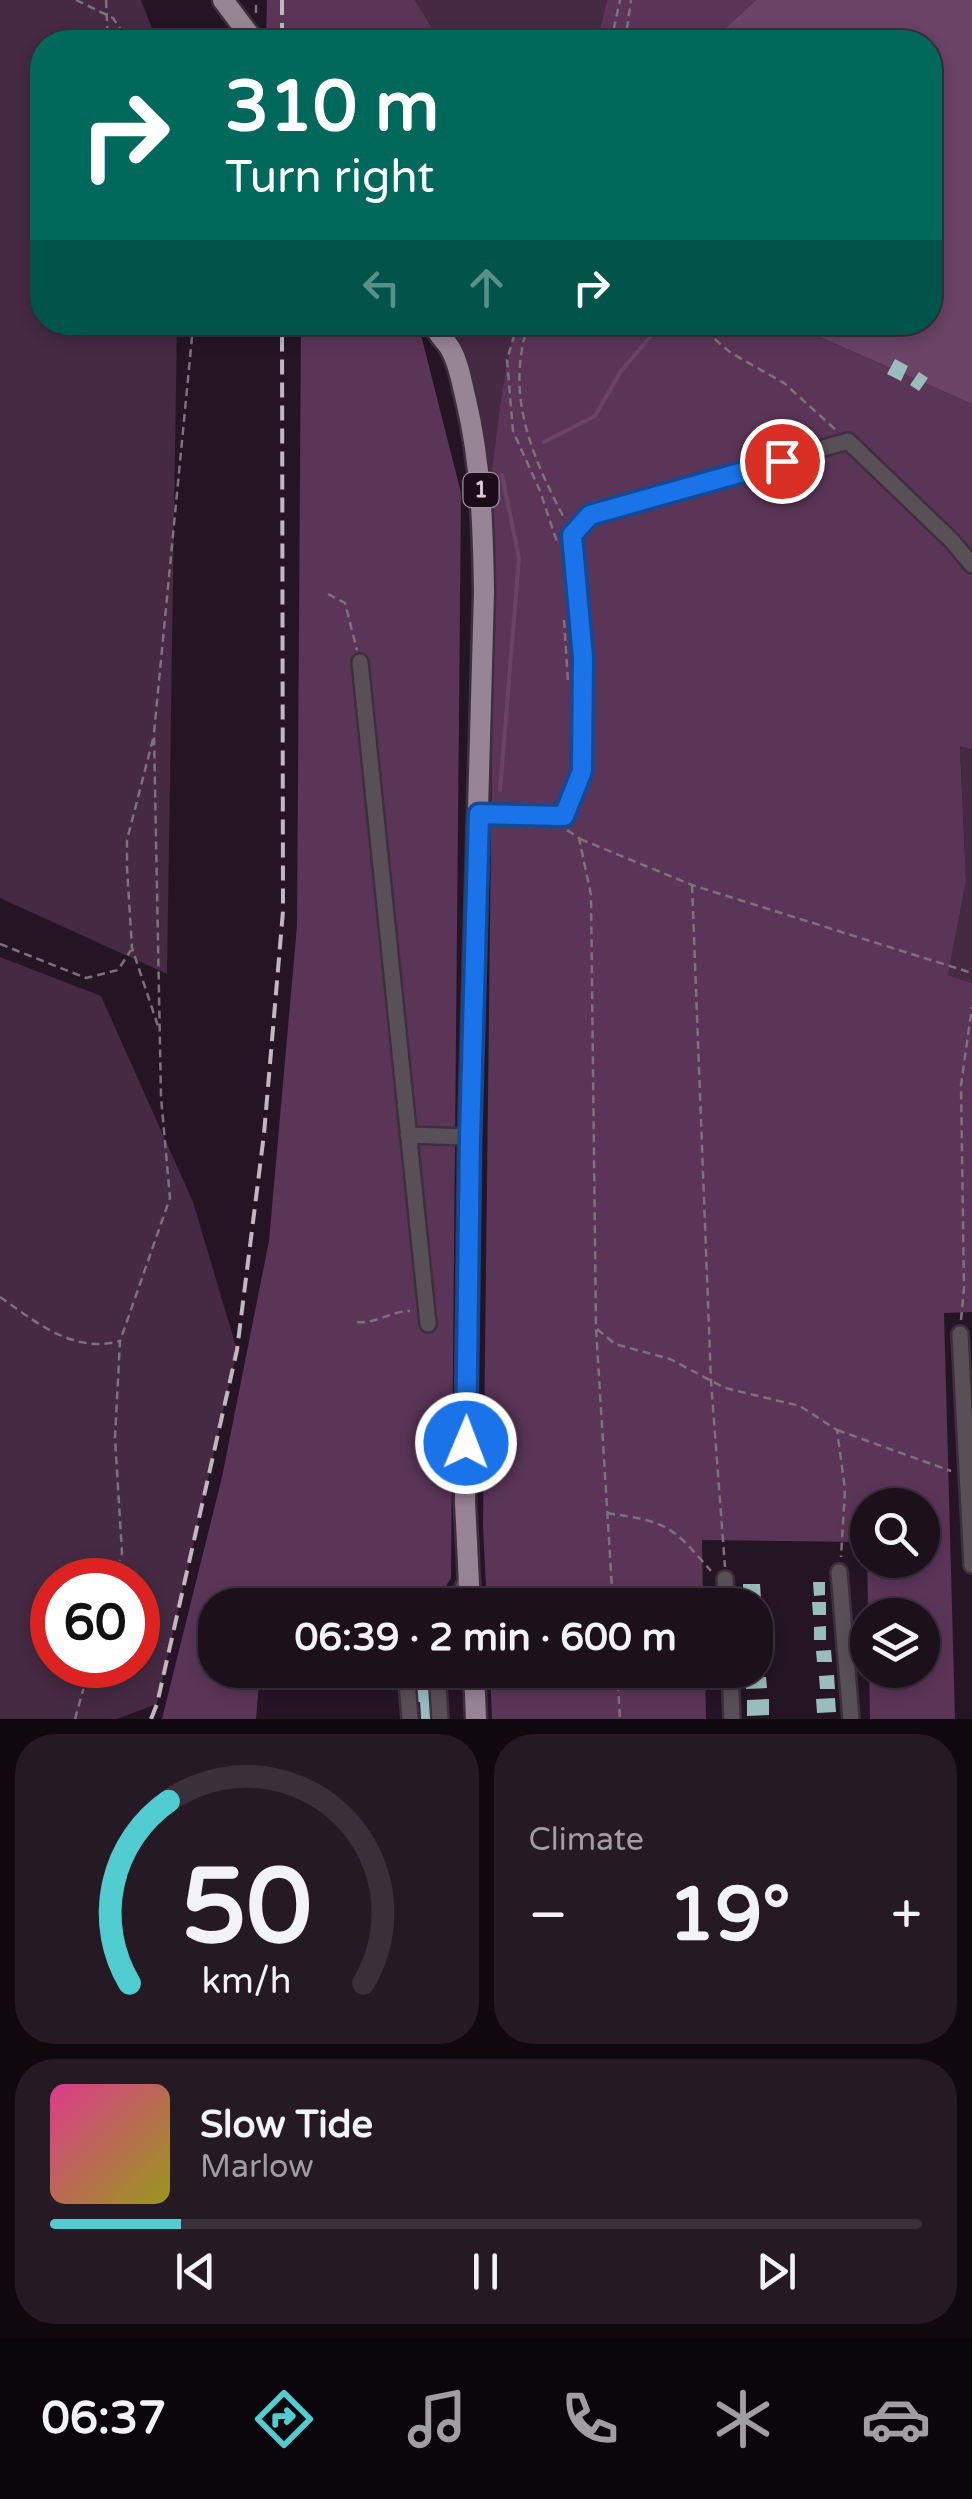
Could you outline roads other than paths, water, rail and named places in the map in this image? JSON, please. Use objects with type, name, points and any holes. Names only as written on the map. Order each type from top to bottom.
[{"type":"main road","points":[[223,0],[246,30]]},
{"type":"main road","name":"1","points":[[439,335],[450,349],[473,433],[481,494],[484,592],[470,1137],[465,1502],[469,1588]]},
{"type":"main road","points":[[475,1688],[476,1719]]},
{"type":"street","points":[[479,814],[564,816],[582,771],[583,658],[572,535],[590,515],[848,441],[972,565]]},
{"type":"street","points":[[360,662],[378,913],[396,1012],[427,1317]]},
{"type":"street","points":[[396,1012],[416,1014]]},
{"type":"street","points":[[408,1135],[470,1137]]},
{"type":"street","points":[[960,1334],[972,1565]]},
{"type":"street","points":[[840,1572],[851,1719]]},
{"type":"street","points":[[463,1588],[468,1574]]},
{"type":"street","points":[[725,1579],[725,1588]]},
{"type":"street","points":[[408,1688],[410,1719]]},
{"type":"street","points":[[438,1688],[440,1719]]},
{"type":"street","points":[[731,1688],[732,1719]]},
{"type":"waterway","points":[[544,442],[595,416],[621,371],[652,335]]},
{"type":"waterway","points":[[500,790],[519,558],[502,475]]},
{"type":"railway","points":[[282,0],[282,30]]},
{"type":"railway","points":[[151,1719],[237,1350],[264,1134],[283,911],[282,335]]}]
